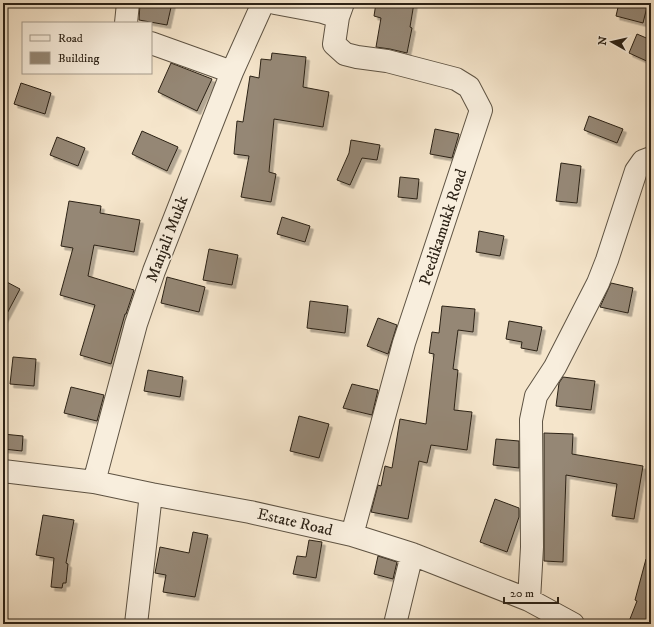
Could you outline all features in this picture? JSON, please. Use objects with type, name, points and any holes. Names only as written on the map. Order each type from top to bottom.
[{"type":"street","points":[[126,22],[128,3]]},
{"type":"street","name":"Manjali Mukk","points":[[94,482],[136,324],[154,271],[232,72],[263,3]]},
{"type":"street","points":[[275,3],[323,12],[341,10]]},
{"type":"street","name":"Peedikamukk Road","points":[[341,10],[334,44],[345,54],[387,61],[456,79],[469,87],[481,110],[404,343],[352,535]]},
{"type":"street","points":[[152,43],[232,72]]},
{"type":"street","points":[[529,600],[532,547],[531,420],[536,396],[555,367],[598,283],[636,171],[643,161],[651,158]]},
{"type":"street","name":"Estate Road","points":[[3,471],[94,482],[250,512],[352,535],[412,554],[529,600],[561,621]]},
{"type":"street","points":[[136,624],[151,494]]},
{"type":"street","points":[[395,624],[412,554]]},
{"type":"building","points":[[140,3],[172,3],[167,25],[139,20]]},
{"type":"building","points":[[376,3],[414,3],[410,27],[412,28],[407,53],[376,47],[381,18],[374,16]]},
{"type":"building","points":[[619,3],[648,3],[643,23],[616,16]]},
{"type":"building","points":[[637,34],[651,40],[651,63],[629,53]]},
{"type":"building","points":[[272,53],[306,57],[303,87],[329,92],[323,127],[274,119],[269,172],[276,174],[271,202],[241,197],[249,156],[234,154],[237,121],[243,122],[250,76],[259,78],[261,59],[271,60]]},
{"type":"building","points":[[171,63],[212,79],[197,111],[158,92]]},
{"type":"building","points":[[21,83],[51,93],[45,114],[14,104]]},
{"type":"building","points":[[589,116],[623,129],[617,143],[584,130]]},
{"type":"building","points":[[435,129],[459,134],[452,158],[430,154]]},
{"type":"building","points":[[142,131],[178,147],[167,171],[132,154]]},
{"type":"building","points":[[57,137],[85,148],[78,166],[50,155]]},
{"type":"building","points":[[351,140],[380,145],[377,160],[362,158],[350,185],[337,180],[349,153]]},
{"type":"building","points":[[561,163],[581,166],[577,203],[556,201]]},
{"type":"building","points":[[400,177],[419,179],[417,199],[398,197]]},
{"type":"building","points":[[69,201],[101,206],[100,213],[140,220],[134,252],[94,245],[88,276],[134,290],[125,314],[111,364],[80,355],[95,305],[60,295],[73,248],[61,246]]},
{"type":"building","points":[[282,217],[310,226],[305,242],[277,234]]},
{"type":"building","points":[[479,231],[504,236],[500,256],[476,252]]},
{"type":"building","points":[[209,249],[238,255],[232,285],[203,280]]},
{"type":"building","points":[[167,277],[205,287],[199,312],[161,303]]},
{"type":"building","points":[[3,280],[20,289],[3,321]]},
{"type":"building","points":[[611,283],[633,288],[628,313],[600,307]]},
{"type":"building","points":[[310,301],[348,306],[345,333],[307,328]]},
{"type":"building","points":[[442,306],[475,309],[473,332],[458,330],[453,369],[458,370],[454,410],[472,412],[467,450],[431,445],[427,463],[419,461],[408,519],[371,512],[378,485],[381,486],[385,466],[392,468],[400,419],[426,424],[434,354],[429,353],[432,332],[439,333]]},
{"type":"building","points":[[378,318],[397,325],[388,354],[367,346]]},
{"type":"building","points":[[509,321],[542,327],[537,351],[521,348],[522,342],[506,339]]},
{"type":"building","points":[[13,357],[36,359],[34,386],[10,384]]},
{"type":"building","points":[[148,370],[183,377],[180,397],[144,391]]},
{"type":"building","points":[[563,377],[595,381],[591,410],[556,406],[559,383]]},
{"type":"building","points":[[352,384],[378,390],[372,415],[343,408]]},
{"type":"building","points":[[71,387],[104,395],[97,421],[64,413]]},
{"type":"building","points":[[299,416],[329,424],[319,458],[290,451]]},
{"type":"building","points":[[544,433],[573,434],[572,454],[643,466],[634,519],[612,516],[617,484],[566,475],[563,562],[544,561]]},
{"type":"building","points":[[3,434],[23,436],[22,451],[3,449]]},
{"type":"building","points":[[496,439],[519,441],[519,468],[493,465]]},
{"type":"building","points":[[495,499],[519,508],[519,517],[507,552],[480,542]]},
{"type":"building","points":[[43,515],[74,520],[66,563],[68,564],[66,583],[63,583],[62,588],[51,587],[54,558],[36,555]]},
{"type":"building","points":[[193,532],[208,535],[195,597],[163,592],[166,575],[155,573],[160,547],[189,553]]},
{"type":"building","points":[[309,540],[322,542],[316,578],[293,574],[297,556],[306,557]]},
{"type":"building","points":[[378,556],[397,562],[393,579],[374,574]]},
{"type":"building","points":[[646,559],[651,559],[651,624],[628,624],[637,601],[635,600]]}]
